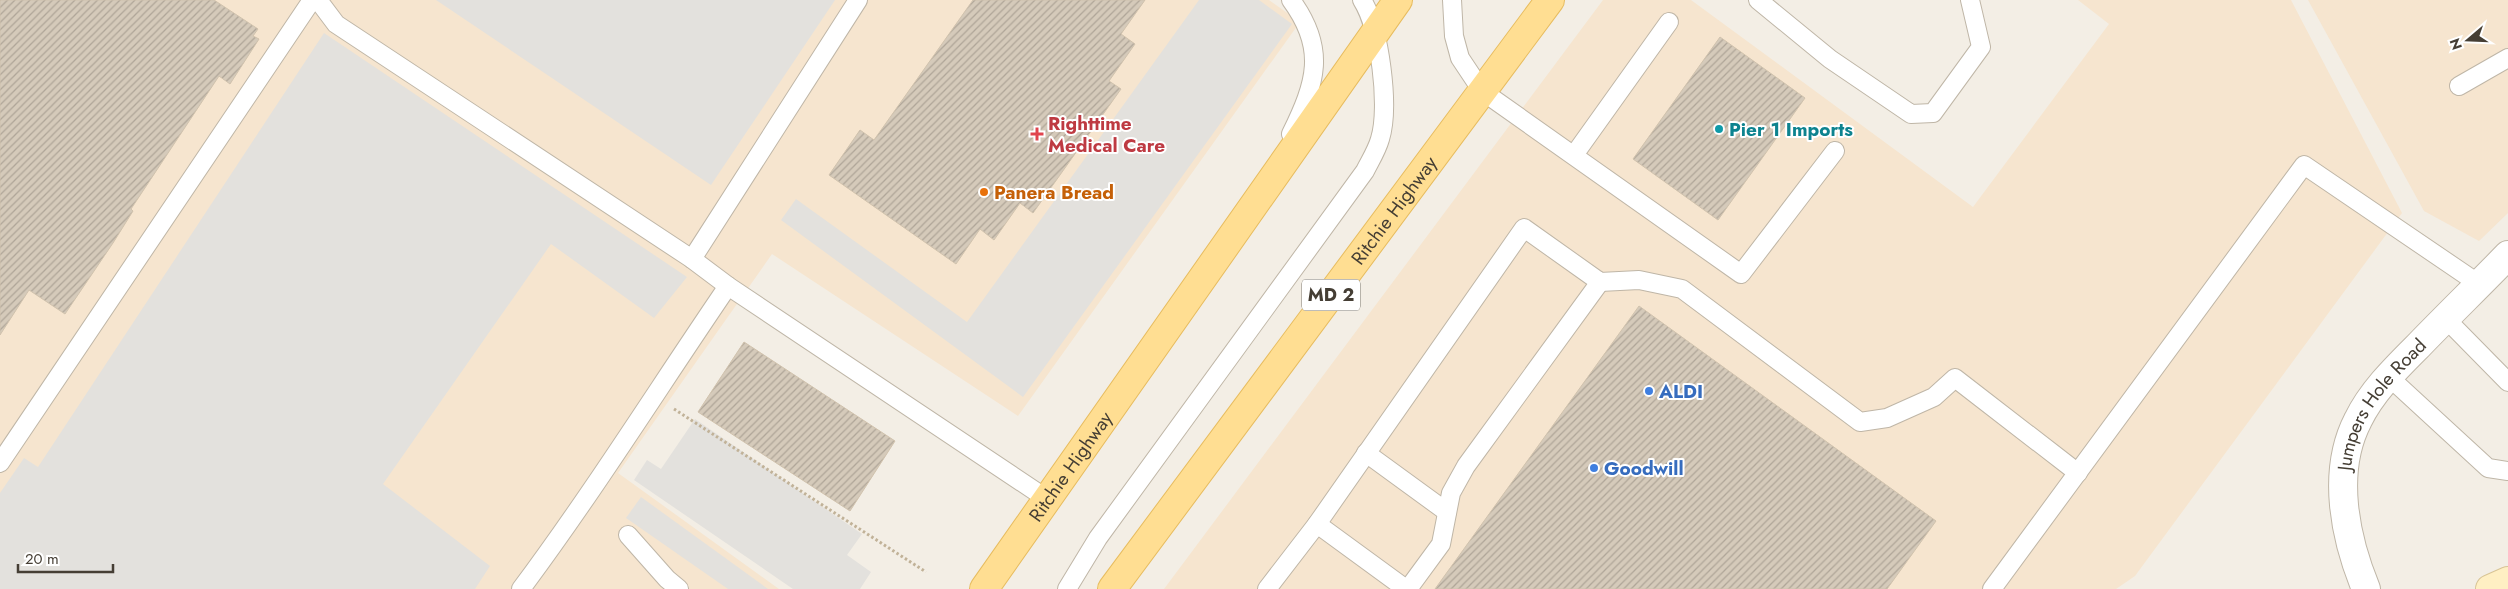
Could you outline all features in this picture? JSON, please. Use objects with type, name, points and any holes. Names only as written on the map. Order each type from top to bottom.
[{"type":"main road","name":"Ritchie Highway","points":[[984,589],[1398,0]]},
{"type":"main road","name":"Ritchie Highway","points":[[1117,587],[1550,0]]},
{"type":"main road","points":[[2490,589],[2508,581]]},
{"type":"street","name":"Jumpers Hole Road","points":[[2366,589],[2348,532],[2343,490],[2346,456],[2357,420],[2388,376],[2508,255]]},
{"type":"lane","points":[[0,463],[312,0]]},
{"type":"lane","points":[[318,0],[336,24],[692,259],[728,286],[1047,499]]},
{"type":"lane","points":[[692,259],[858,0]]},
{"type":"lane","points":[[1264,189],[1302,112],[1310,88],[1314,64],[1313,39],[1301,14],[1291,0]]},
{"type":"lane","points":[[1066,589],[1098,538],[1365,171],[1380,139],[1384,96],[1376,30],[1362,0]]},
{"type":"lane","points":[[1452,0],[1454,36],[1460,58],[1482,91],[1742,274],[1835,152]]},
{"type":"lane","points":[[1758,0],[1830,59],[1911,114],[1932,113],[1981,48],[1970,0]]},
{"type":"lane","points":[[1574,155],[1669,22]]},
{"type":"lane","points":[[2459,86],[2508,58]]},
{"type":"lane","points":[[1992,589],[2304,165],[2480,284]]},
{"type":"lane","points":[[1268,589],[1316,524],[1524,228],[1600,282],[1639,280],[1682,289],[1860,422],[1887,418],[1934,397],[1955,378],[2078,473]]},
{"type":"lane","points":[[1316,524],[1407,589],[1440,544],[1451,493],[1466,466],[1600,282]]},
{"type":"lane","points":[[521,589],[583,504],[653,395],[728,286]]},
{"type":"lane","points":[[2445,318],[2508,382]]},
{"type":"lane","points":[[2388,376],[2488,468],[2508,471]]},
{"type":"lane","points":[[1366,453],[1447,512]]},
{"type":"lane","points":[[628,535],[667,579],[679,589]]},
{"type":"path","points":[[653,395],[926,572]]},
{"type":"shaded area","points":[[0,0],[1269,0],[1300,22],[1018,416],[772,254],[618,473],[779,589],[0,589]]},
{"type":"shaded area","points":[[436,0],[835,0],[711,185]]},
{"type":"shaded area","points":[[1199,0],[1259,0],[1292,24],[1023,397],[781,220],[796,199],[967,322]]},
{"type":"shaded area","points":[[1603,0],[1691,0],[1973,207],[2109,24],[2078,0],[2291,0],[2402,213],[2135,576],[2116,589],[1164,589]]},
{"type":"shaded area","points":[[2308,0],[2508,0],[2508,213],[2479,241],[2424,211]]},
{"type":"shaded area","points":[[324,33],[687,277],[654,318],[551,244],[383,484],[490,566],[475,589],[0,589],[0,493],[24,458],[38,467]]},
{"type":"shaded area","points":[[695,419],[862,534],[847,555],[871,572],[860,589],[793,589],[634,480],[647,460],[661,469]]},
{"type":"shaded area","points":[[641,497],[768,589],[728,589],[626,518]]},
{"type":"building","points":[[0,0],[214,0],[258,29],[253,36],[259,39],[230,84],[219,76],[131,209],[133,211],[113,243],[65,314],[29,290],[0,335]]},
{"type":"building","points":[[973,0],[1145,0],[1121,34],[1135,44],[1109,81],[1121,89],[1033,213],[1020,203],[994,240],[980,229],[956,264],[829,175],[860,130],[874,140]]},
{"type":"building","name":"Pier 1 Imports","points":[[1720,37],[1805,98],[1718,220],[1633,159]]},
{"type":"building","points":[[1639,306],[1936,521],[1887,589],[1435,589]]},
{"type":"building","points":[[744,342],[895,441],[850,511],[698,412]]},
{"type":"place","name":"Pier 1 Imports","points":[[1719,129]]},
{"type":"place","name":"Righttime Medical Care","points":[[1037,134]]},
{"type":"place","name":"Panera Bread","points":[[984,192]]},
{"type":"place","name":"ALDI","points":[[1649,391]]},
{"type":"place","name":"Goodwill","points":[[1594,468]]}]
